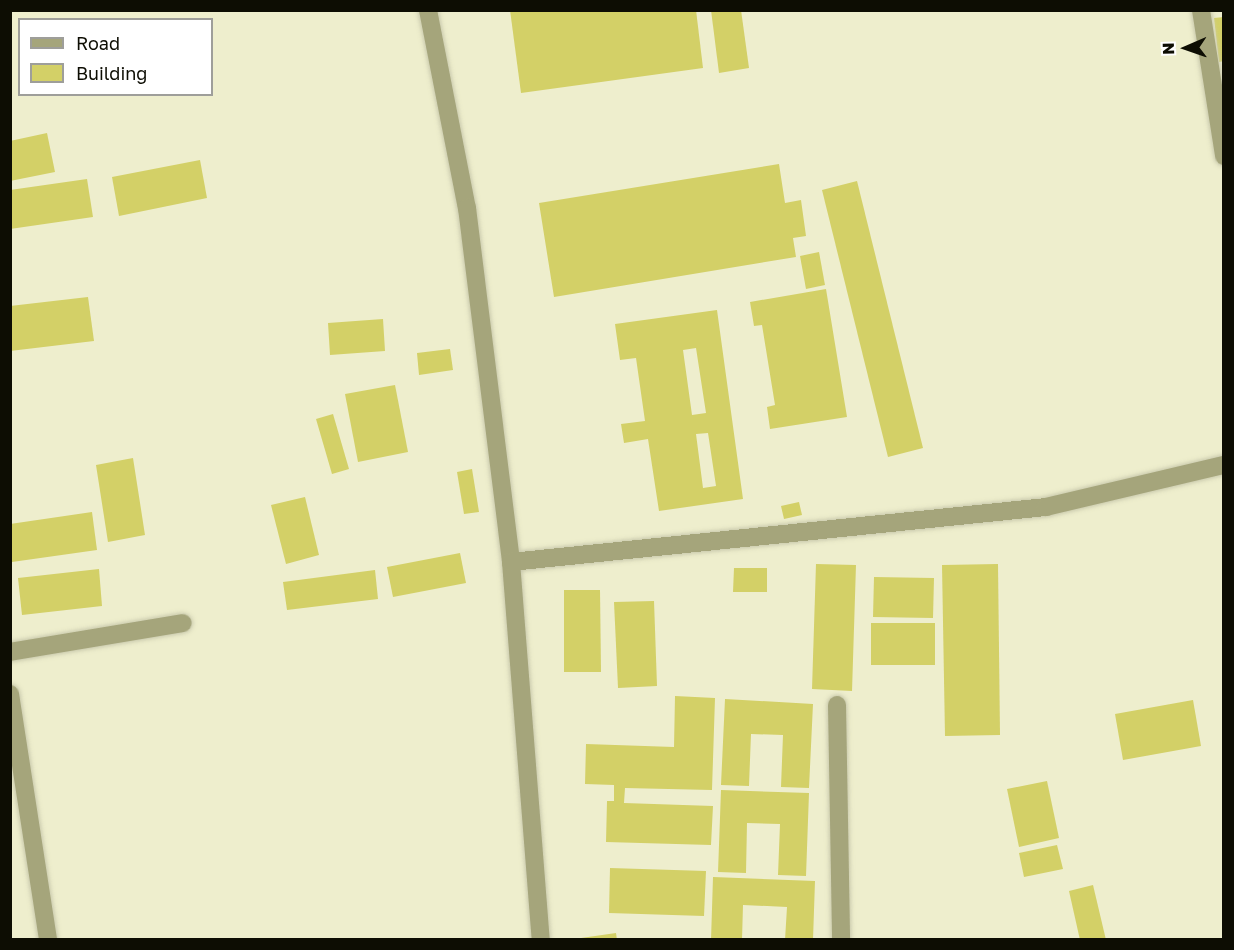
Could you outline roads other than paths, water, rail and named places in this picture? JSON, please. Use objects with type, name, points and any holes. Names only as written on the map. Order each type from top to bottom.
[{"type":"street","points":[[428,10],[467,208],[511,562],[540,939]]},
{"type":"street","points":[[1201,10],[1224,156]]},
{"type":"street","points":[[511,562],[1046,507],[1224,465]]},
{"type":"street","points":[[10,652],[183,622]]},
{"type":"street","points":[[10,694],[48,939]]},
{"type":"street","points":[[837,705],[841,939]]}]
